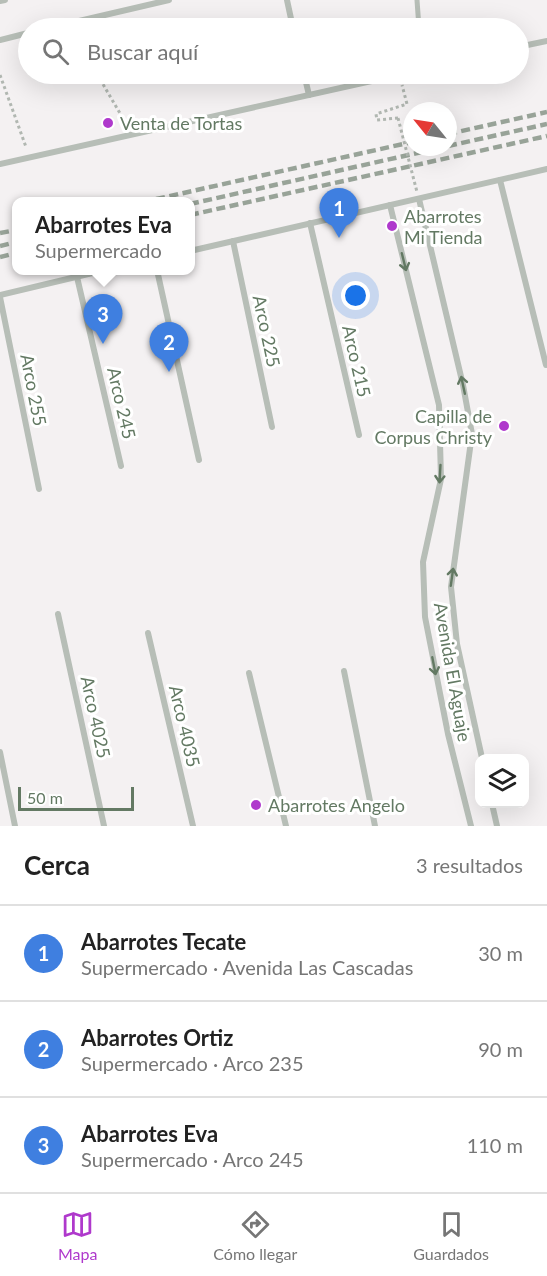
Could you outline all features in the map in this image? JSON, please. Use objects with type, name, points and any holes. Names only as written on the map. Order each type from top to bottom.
[{"type":"street","points":[[0,1],[5,0]]},
{"type":"street","points":[[92,18],[169,0]]},
{"type":"street","points":[[287,0],[291,18]]},
{"type":"street","points":[[417,0],[418,18]]},
{"type":"street","points":[[0,40],[18,36]]},
{"type":"street","points":[[529,45],[547,41]]},
{"type":"street","points":[[306,84],[309,95]]},
{"type":"street","points":[[0,164],[357,84]]},
{"type":"street","points":[[195,250],[390,205],[418,195],[547,169]]},
{"type":"street","points":[[500,180],[546,365]]},
{"type":"street","name":"Avenida El Aguaje","points":[[418,195],[463,385],[472,434],[451,587],[457,644],[481,754]]},
{"type":"street","name":"Avenida El Aguaje","points":[[390,205],[439,405],[441,479],[423,562],[425,617],[448,734],[471,826]]},
{"type":"street","name":"Arco 215","points":[[310,224],[358,435]]},
{"type":"street","name":"Arco 225","points":[[233,241],[272,428]]},
{"type":"street","points":[[0,296],[85,275]]},
{"type":"street","points":[[158,275],[199,459]]},
{"type":"street","name":"Arco 245","points":[[77,277],[121,466]]},
{"type":"street","name":"Arco 255","points":[[0,296],[39,489]]},
{"type":"street","name":"Arco 4025","points":[[58,614],[104,826]]},
{"type":"street","name":"Arco 4035","points":[[148,633],[193,826]]},
{"type":"street","points":[[344,671],[375,826]]},
{"type":"street","points":[[249,673],[285,826]]},
{"type":"street","points":[[0,752],[15,826]]},
{"type":"street","points":[[493,808],[498,826]]},
{"type":"path","points":[[0,75],[30,157]]},
{"type":"path","points":[[103,84],[132,134]]},
{"type":"path","points":[[403,84],[407,104],[376,114],[377,120],[398,118],[418,195]]},
{"type":"railway","points":[[457,132],[547,112]]},
{"type":"railway","points":[[457,144],[547,124]]},
{"type":"railway","points":[[195,214],[547,136]]},
{"type":"railway","points":[[165,197],[403,144]]},
{"type":"railway","points":[[195,203],[404,156]]},
{"type":"railway","points":[[0,233],[12,231]]},
{"type":"railway","points":[[0,246],[12,243]]},
{"type":"railway","points":[[0,257],[12,254]]},
{"type":"place","name":"Venta de Tortas","points":[[108,123]]},
{"type":"place","name":"Abarrotes Mi Tienda","points":[[392,226]]},
{"type":"place","name":"Abarrotes Tecate","points":[[339,238]]},
{"type":"place","name":"Abarrotes Eva","points":[[103,344]]},
{"type":"place","name":"Abarrotes Ortiz","points":[[169,372]]},
{"type":"place","name":"Capilla de Corpus Christy","points":[[504,426]]},
{"type":"place","name":"Abarrotes Angelo","points":[[256,805]]}]
